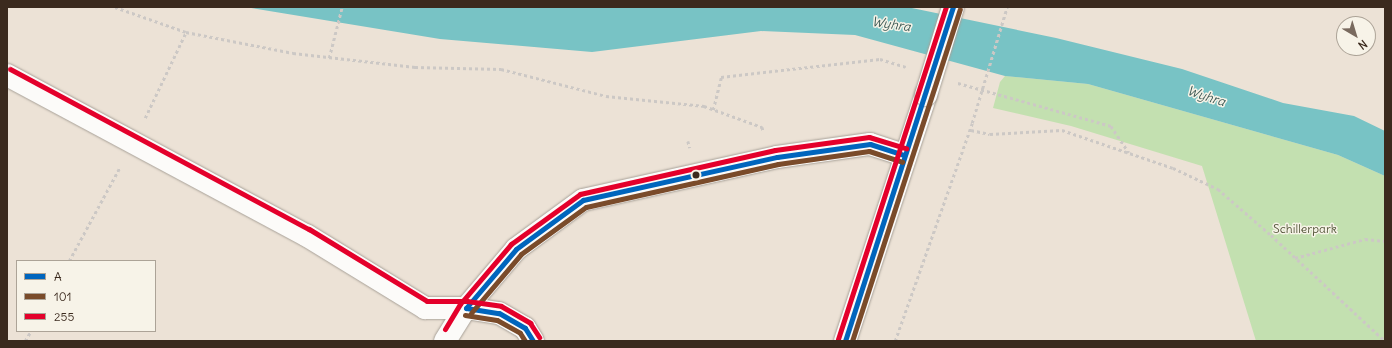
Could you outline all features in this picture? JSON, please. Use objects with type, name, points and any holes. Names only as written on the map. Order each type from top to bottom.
[{"type":"street","points":[[845,341],[904,155],[926,95],[953,7]]},
{"type":"street","points":[[7,75],[132,144],[306,235],[425,308],[466,308],[499,313],[525,328],[533,341]]},
{"type":"street","points":[[445,341],[466,308],[516,249],[582,200],[778,157],[870,144],[904,155]]},
{"type":"path","points":[[115,7],[186,32],[329,58],[415,67],[501,69],[606,96],[704,106],[762,127],[778,157]]},
{"type":"path","points":[[329,58],[342,7]]},
{"type":"path","points":[[895,341],[971,130],[1007,7]]},
{"type":"path","points":[[70,260],[132,144],[186,32]]},
{"type":"path","points":[[713,110],[721,77],[880,59]]},
{"type":"path","points":[[1008,97],[1111,126],[1129,153]]},
{"type":"path","points":[[971,130],[990,134],[1062,130],[1172,168],[1218,189],[1385,341]]},
{"type":"path","points":[[1295,258],[1365,239],[1385,241]]},
{"type":"path","points":[[25,341],[30,332]]},
{"type":"green space","name":"Schillerpark","points":[[1005,76],[1088,84],[1338,155],[1385,176],[1385,341],[1256,341],[1202,166],[1071,126],[993,108],[1000,82]]},
{"type":"water","name":"Wyhra","points":[[245,7],[907,7],[1056,38],[1182,69],[1283,103],[1354,116],[1385,131],[1385,176],[1338,155],[1088,84],[1005,76],[855,35],[761,31],[592,52],[440,39]]},
{"type":"transit line","name":"255","points":[[838,339],[946,7]]},
{"type":"transit line","name":"A","points":[[845,341],[953,7]]},
{"type":"transit line","name":"101","points":[[852,341],[960,9]]},
{"type":"transit line","name":"255","points":[[10,69],[309,229],[427,301],[467,301],[501,306],[530,323],[539,337]]},
{"type":"transit line","name":"255","points":[[445,329],[460,304],[511,244],[580,194],[775,150],[869,137],[906,148]]},
{"type":"transit line","name":"A","points":[[466,308],[516,249],[583,200],[777,157],[870,144],[904,155]]},
{"type":"transit line","name":"101","points":[[471,313],[521,254],[586,207],[778,164],[869,151],[902,162]]},
{"type":"transit line","name":"A","points":[[466,308],[499,313],[525,328],[533,341]]},
{"type":"transit line","name":"101","points":[[465,315],[497,320],[520,333],[525,341]]}]
